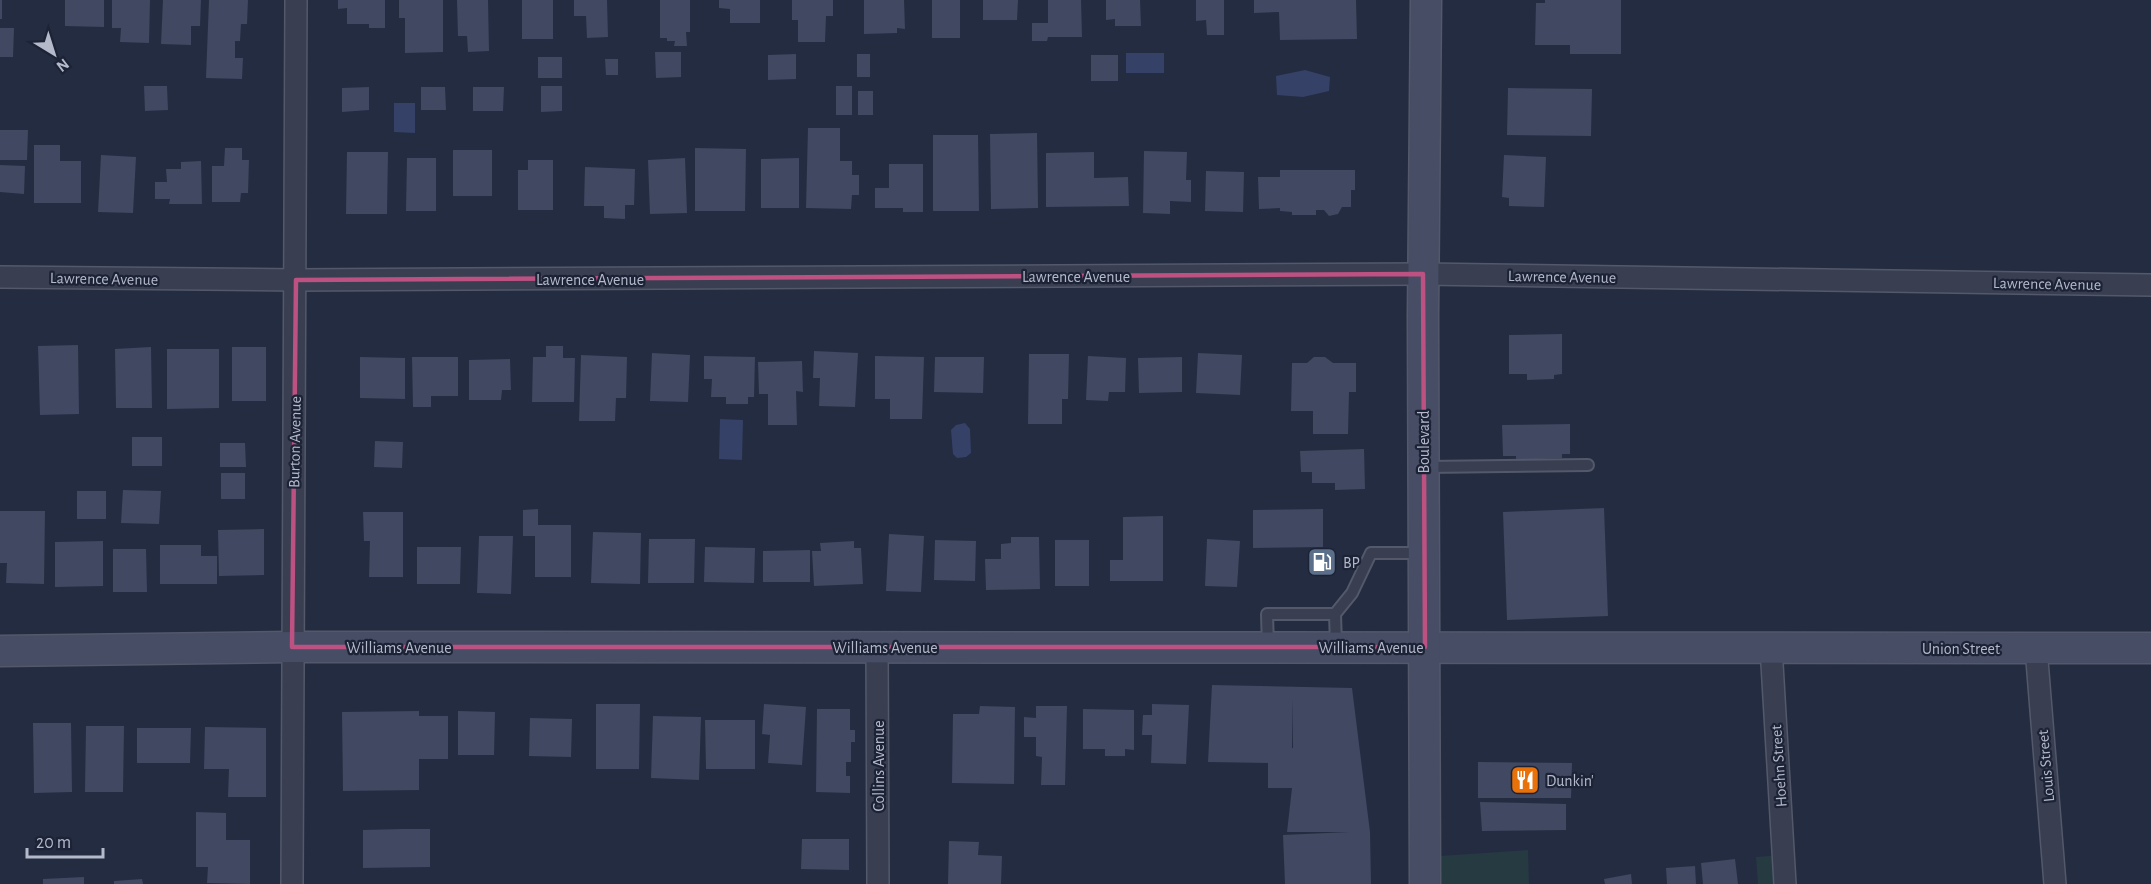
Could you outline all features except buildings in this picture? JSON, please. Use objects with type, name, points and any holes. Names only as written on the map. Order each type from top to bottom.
[{"type":"street","name":"Burton Avenue","points":[[292,884],[296,0]]},
{"type":"street","name":"Boulevard","points":[[1425,884],[1423,274],[1426,0]]},
{"type":"street","name":"Lawrence Avenue","points":[[0,277],[296,280],[1423,274],[2151,285]]},
{"type":"street","name":"Williams Avenue","points":[[0,651],[292,647],[1771,647]]},
{"type":"street","name":"Collins Avenue","points":[[877,647],[878,884]]},
{"type":"street","name":"Union Street","points":[[1771,647],[2151,648]]},
{"type":"street","name":"Hoehn Street","points":[[1771,647],[1785,884]]},
{"type":"street","name":"Louis Street","points":[[2036,648],[2055,884]]},
{"type":"lane","points":[[1423,466],[1588,465]]},
{"type":"lane","points":[[1336,647],[1335,614],[1352,594],[1371,553],[1424,552]]},
{"type":"lane","points":[[1268,647],[1267,614],[1335,614]]},
{"type":"highlighted area","points":[[1423,274],[1425,647],[292,647],[296,280]]},
{"type":"shaded area","points":[[1528,850],[1529,884],[1425,884],[1425,857]]},
{"type":"shaded area","points":[[1783,855],[1785,884],[1758,884],[1756,857]]},
{"type":"water","points":[[1126,53],[1164,53],[1164,73],[1126,73]]},
{"type":"water","points":[[1305,70],[1330,77],[1329,91],[1303,97],[1277,95],[1276,76]]},
{"type":"water","points":[[394,103],[415,103],[415,133],[394,132]]},
{"type":"water","points":[[720,419],[743,420],[742,460],[719,459]]},
{"type":"water","points":[[965,423],[970,429],[971,453],[966,457],[957,458],[953,454],[951,430],[956,425]]},
{"type":"place","name":"BP","points":[[1322,562]]},
{"type":"place","name":"Dunkin'","points":[[1525,780]]}]
